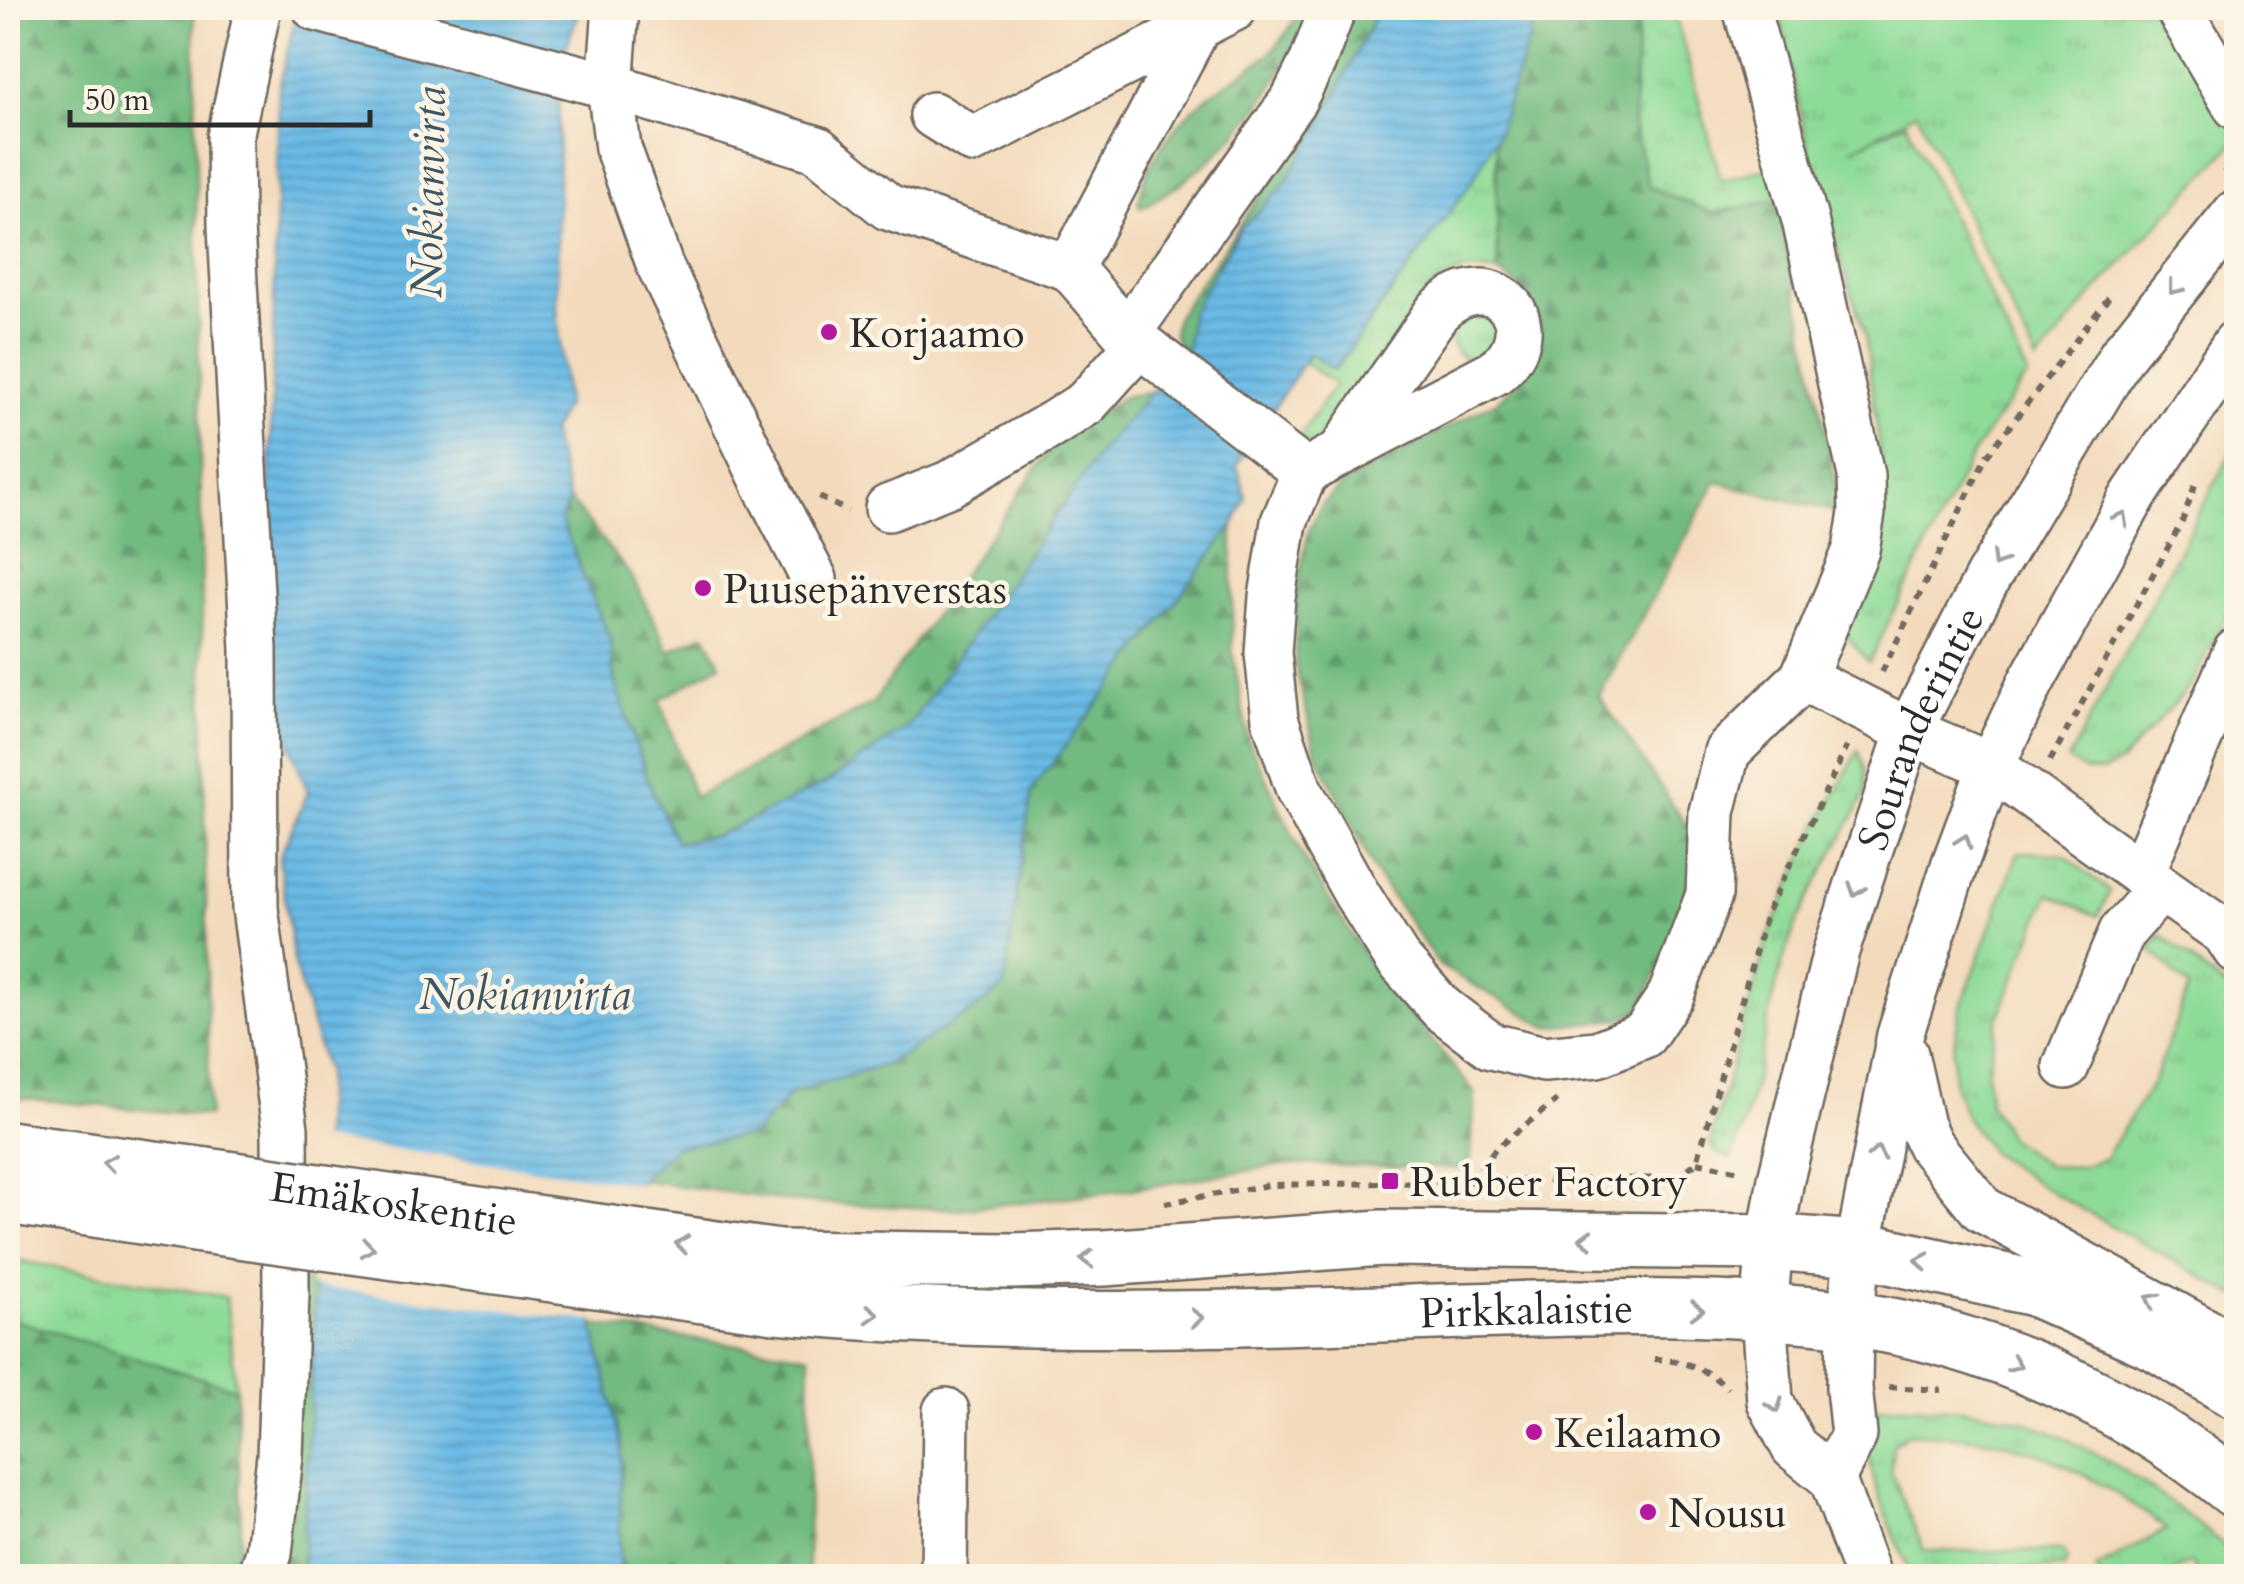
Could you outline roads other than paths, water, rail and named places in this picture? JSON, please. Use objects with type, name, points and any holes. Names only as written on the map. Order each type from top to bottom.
[{"type":"main road","name":"Emäkoskentie","points":[[8,1149],[204,1200],[777,1282]]},
{"type":"main road","name":"Emäkoskentie","points":[[8,1196],[204,1200]]},
{"type":"main road","name":"Pirkkalaistie","points":[[777,1282],[1012,1261],[1382,1238],[1770,1242],[1858,1249],[2034,1288],[2157,1343],[2236,1391]]},
{"type":"main road","name":"Pirkkalaistie","points":[[777,1282],[866,1314],[1008,1319],[1217,1318],[1527,1308],[1764,1312],[1850,1319],[1980,1350],[2057,1380],[2180,1447],[2236,1490]]},
{"type":"street","points":[[258,8],[230,137],[231,226],[254,648],[255,908],[285,1128],[286,1294],[280,1456],[262,1576]]},
{"type":"street","points":[[316,8],[610,86],[817,149],[888,207],[1070,268],[1142,346],[1268,444],[1323,463],[1284,522],[1272,597],[1268,654],[1274,719],[1299,790],[1397,958],[1442,1008],[1491,1046],[1544,1059],[1597,1054],[1644,1035],[1671,995],[1710,895],[1712,812],[1727,752],[1804,678],[1856,550],[1862,513],[1862,475],[1806,220],[1746,8]]},
{"type":"street","points":[[616,8],[610,86],[618,148],[660,266],[814,579]]},
{"type":"street","points":[[888,508],[950,484],[1086,403],[1142,346],[1294,99],[1333,8]]},
{"type":"street","points":[[2178,8],[2236,106]]},
{"type":"street","points":[[1070,268],[1216,17]]},
{"type":"street","points":[[933,116],[974,140],[1216,17]]},
{"type":"street","name":"Souranderintie","points":[[2232,367],[2132,498],[2031,682],[1991,766],[1919,968],[1900,1035],[1858,1249],[1850,1319],[1849,1388],[1854,1435],[1832,1478],[1794,1446],[1770,1400],[1764,1312],[1780,1179],[1836,951],[1910,732],[1988,577],[2122,355],[2236,212]]},
{"type":"street","points":[[2066,1066],[2122,932],[2151,881],[2236,652]]},
{"type":"street","points":[[1804,678],[1910,732],[1991,766],[2225,933],[2236,950]]},
{"type":"street","points":[[1900,1035],[1930,1145],[1982,1209],[2236,1348]]},
{"type":"street","points":[[944,1576],[946,1411]]},
{"type":"street","points":[[1832,1478],[1868,1576]]},
{"type":"water","name":"Nokianvirta","points":[[297,8],[580,8],[563,56],[559,90],[557,308],[566,405],[551,432],[569,499],[561,521],[610,640],[614,680],[648,781],[676,842],[716,836],[826,783],[909,726],[1101,450],[1186,352],[1191,312],[1240,229],[1281,189],[1319,128],[1379,8],[1539,8],[1496,138],[1469,186],[1334,370],[1309,354],[1237,465],[1246,498],[1233,526],[1032,790],[1004,987],[973,1011],[887,1064],[791,1093],[753,1135],[675,1147],[640,1180],[593,1325],[622,1445],[622,1576],[302,1576],[326,1072],[294,964],[279,858],[308,792],[276,709],[268,545],[279,88]]},
{"type":"place","name":"Korjaamo","points":[[829,332]]},
{"type":"place","name":"Puusepänverstas","points":[[703,588]]},
{"type":"place","name":"Rubber Factory","points":[[1390,1181]]},
{"type":"place","name":"Keilaamo","points":[[1534,1432]]},
{"type":"place","name":"Nousu","points":[[1648,1512]]}]
